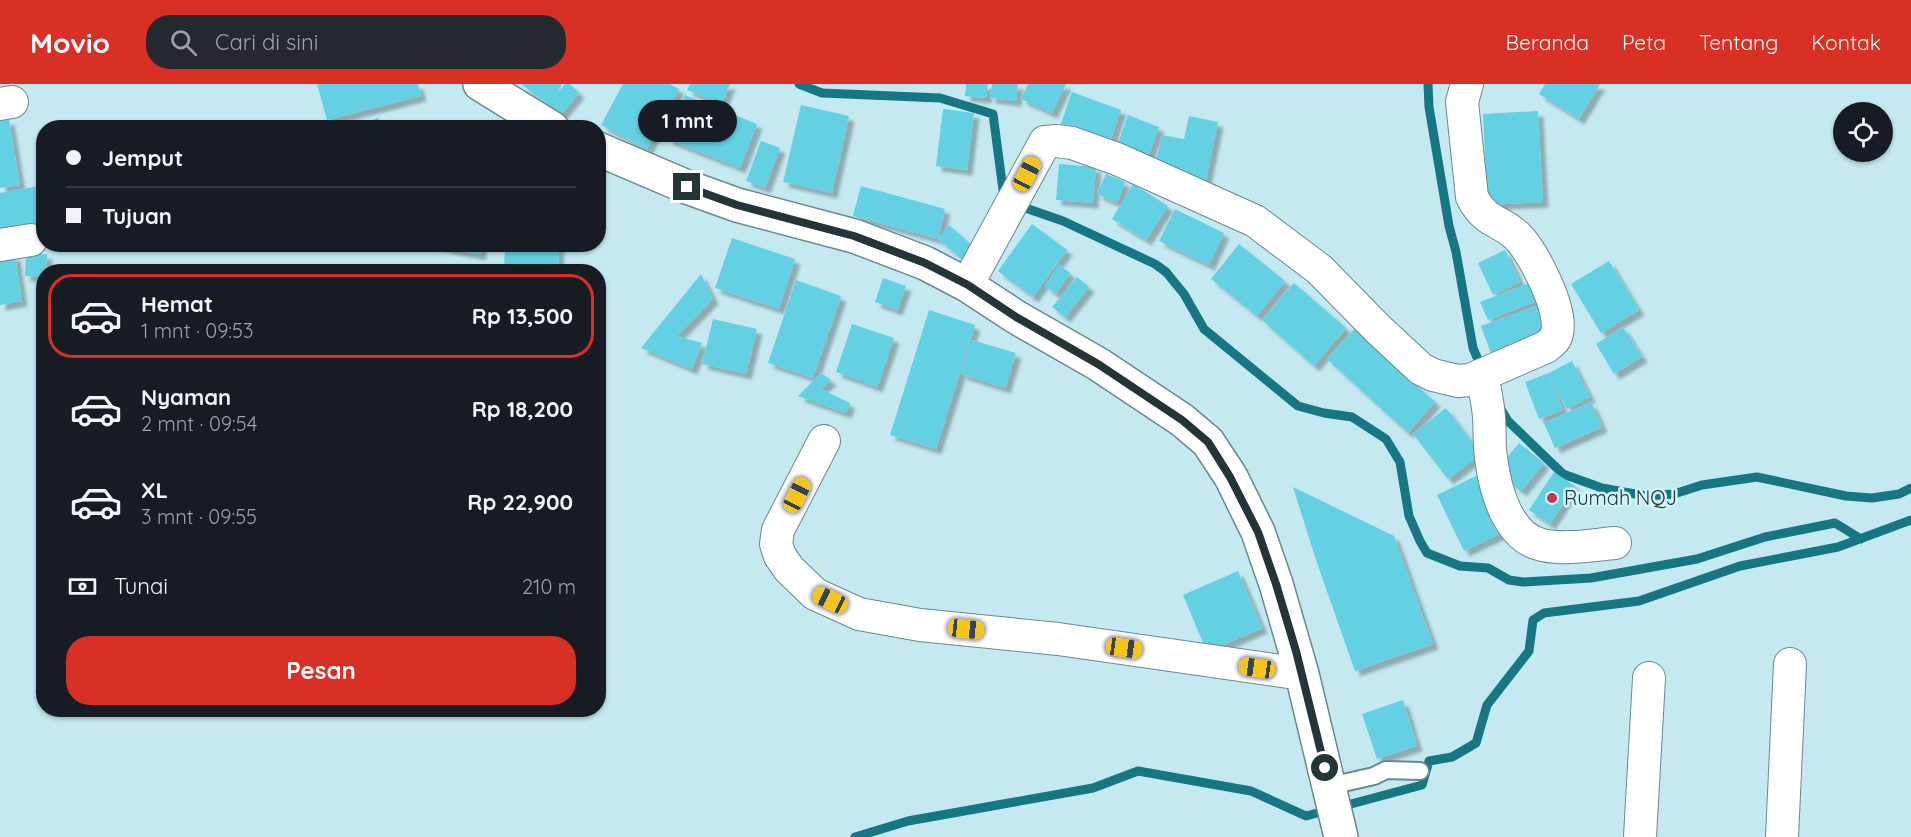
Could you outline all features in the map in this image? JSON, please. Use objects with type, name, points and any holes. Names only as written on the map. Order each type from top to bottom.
[{"type":"street","points":[[480,84],[539,120]]},
{"type":"street","points":[[968,285],[1045,142],[1072,143],[1117,159],[1255,221],[1319,269],[1420,369],[1433,375],[1458,381],[1470,380],[1486,374],[1546,347],[1555,340],[1558,320],[1546,286],[1528,249],[1512,231],[1486,217],[1472,197],[1462,102],[1467,84]]},
{"type":"street","points":[[606,152],[687,187],[737,205],[862,239],[925,263],[968,285],[1016,317],[1098,364],[1182,420],[1208,442],[1230,477],[1258,532],[1276,584],[1302,674],[1335,811]]},
{"type":"street","points":[[0,245],[31,240]]},
{"type":"street","points":[[1486,374],[1493,474],[1503,507],[1520,533],[1540,545],[1616,543]]},
{"type":"street","points":[[824,441],[778,530],[776,544],[780,556],[789,569],[815,594],[859,614],[920,625],[1058,639],[1302,674]]},
{"type":"street","points":[[1782,837],[1790,664]]},
{"type":"street","points":[[1640,837],[1649,678]]},
{"type":"lane","points":[[1335,811],[1374,776],[1386,770],[1420,771]]},
{"type":"building","points":[[317,84],[418,84],[421,96],[327,120]]},
{"type":"building","points":[[521,84],[562,85],[551,100],[565,84],[570,84],[579,93],[559,117],[546,106],[548,104]]},
{"type":"building","points":[[623,84],[670,84],[679,89],[647,149],[606,128],[606,120],[604,120]]},
{"type":"building","points":[[690,84],[730,84],[722,104],[687,90]]},
{"type":"building","points":[[966,84],[988,84],[986,98],[965,96]]},
{"type":"building","points":[[992,84],[1018,84],[1016,101],[990,98]]},
{"type":"building","points":[[1028,84],[1066,84],[1052,113],[1021,99]]},
{"type":"building","points":[[1545,84],[1600,84],[1579,119],[1539,94]]},
{"type":"building","points":[[1072,92],[1121,110],[1108,147],[1059,129]]},
{"type":"building","points":[[685,95],[757,124],[740,168],[667,139]]},
{"type":"building","points":[[801,105],[849,116],[832,193],[783,182]]},
{"type":"building","points":[[943,109],[974,113],[967,170],[936,166]]},
{"type":"building","points":[[1538,111],[1543,202],[1487,205],[1483,114]]},
{"type":"building","points":[[1128,115],[1159,127],[1147,160],[1116,149]]},
{"type":"building","points":[[1189,116],[1218,122],[1206,180],[1154,169],[1162,135],[1184,139]]},
{"type":"building","points":[[9,119],[20,185],[0,188],[0,121]]},
{"type":"building","points":[[761,141],[780,148],[765,188],[746,181]]},
{"type":"building","points":[[1059,164],[1096,167],[1093,203],[1056,200]]},
{"type":"building","points":[[1106,174],[1125,182],[1117,203],[1097,194]]},
{"type":"building","points":[[1133,184],[1168,206],[1146,240],[1112,219]]},
{"type":"building","points":[[861,186],[945,209],[938,239],[853,216]]},
{"type":"building","points":[[36,187],[36,234],[0,240],[0,193]]},
{"type":"building","points":[[1175,209],[1224,233],[1209,265],[1159,241]]},
{"type":"building","points":[[1032,224],[1067,250],[1033,297],[998,271]]},
{"type":"building","points":[[949,225],[974,247],[963,260],[938,239]]},
{"type":"building","points":[[732,238],[795,259],[779,309],[715,288]]},
{"type":"building","points":[[1239,244],[1285,281],[1257,316],[1211,279]]},
{"type":"building","points":[[1505,250],[1520,282],[1493,295],[1478,263]]},
{"type":"building","points":[[505,252],[559,252],[558,264],[504,264]]},
{"type":"building","points":[[26,253],[47,254],[46,264],[36,264],[36,277],[25,276]]},
{"type":"building","points":[[15,255],[22,301],[0,305],[0,257]]},
{"type":"building","points":[[1609,261],[1639,310],[1601,333],[1571,284]]},
{"type":"building","points":[[1059,265],[1070,273],[1056,294],[1045,286]]},
{"type":"building","points":[[701,274],[713,299],[677,336],[702,343],[692,369],[641,348]]},
{"type":"building","points":[[1077,277],[1089,287],[1065,317],[1052,307]]},
{"type":"building","points":[[883,278],[906,286],[897,310],[875,302]]},
{"type":"building","points":[[796,280],[841,296],[813,378],[768,363]]},
{"type":"building","points":[[1535,281],[1542,299],[1488,320],[1480,302]]},
{"type":"building","points":[[1294,283],[1346,328],[1314,366],[1262,320]]},
{"type":"building","points":[[1539,305],[1551,338],[1493,359],[1481,326]]},
{"type":"building","points":[[929,310],[975,325],[936,449],[890,435]]},
{"type":"building","points":[[713,319],[757,329],[746,374],[702,364]]},
{"type":"building","points":[[852,324],[894,338],[877,387],[836,372]]},
{"type":"building","points":[[1623,327],[1642,357],[1614,374],[1596,344]]},
{"type":"building","points":[[1355,328],[1435,402],[1408,433],[1327,359]]},
{"type":"building","points":[[972,340],[1016,353],[1005,388],[961,374]]},
{"type":"building","points":[[1572,361],[1590,397],[1567,409],[1550,376],[1563,410],[1539,419],[1525,382]]},
{"type":"building","points":[[821,373],[831,380],[821,389],[850,403],[846,413],[798,396]]},
{"type":"building","points":[[1591,402],[1602,427],[1555,448],[1544,423]]},
{"type":"building","points":[[1446,408],[1481,454],[1448,479],[1413,434]]},
{"type":"building","points":[[1519,443],[1544,463],[1521,491],[1496,471]]},
{"type":"building","name":"Rumah NQJ","points":[[1554,472],[1575,486],[1550,524],[1529,510]]},
{"type":"building","points":[[1480,474],[1508,530],[1464,551],[1437,495]]},
{"type":"building","points":[[1293,487],[1394,536],[1433,644],[1355,671]]},
{"type":"building","points":[[1238,571],[1262,628],[1207,652],[1183,595]]},
{"type":"building","points":[[1403,700],[1417,746],[1377,759],[1362,714]]},
{"type":"waterway","points":[[799,84],[822,93],[940,98],[993,114],[1003,190],[1007,195]]},
{"type":"waterway","points":[[1428,84],[1429,107],[1449,226],[1456,252],[1473,348],[1482,369]]},
{"type":"waterway","points":[[1017,205],[1063,221],[1155,264],[1166,272],[1184,294],[1204,329],[1298,406],[1352,417],[1386,439],[1400,462],[1409,516],[1427,553],[1460,566],[1488,568],[1509,580],[1523,582],[1591,578],[1697,559],[1765,537],[1835,523],[1861,539]]},
{"type":"waterway","points":[[1499,406],[1508,421],[1563,474],[1602,488],[1646,496],[1674,494],[1702,485],[1757,477],[1846,496],[1872,498],[1899,494],[1911,488]]},
{"type":"waterway","points":[[855,837],[908,821],[1093,788],[1138,771],[1251,791],[1306,816],[1422,785],[1429,761],[1452,757],[1476,743],[1487,705],[1529,651],[1533,620],[1544,613],[1639,601],[1740,566],[1838,547],[1911,520]]},
{"type":"place","name":"Rumah NQJ","points":[[1552,498]]},
{"type":"route","points":[[687,187],[737,205],[854,236],[925,263],[968,285],[1016,317],[1098,364],[1182,420],[1208,442],[1230,477],[1258,532],[1296,651],[1325,768]]}]
